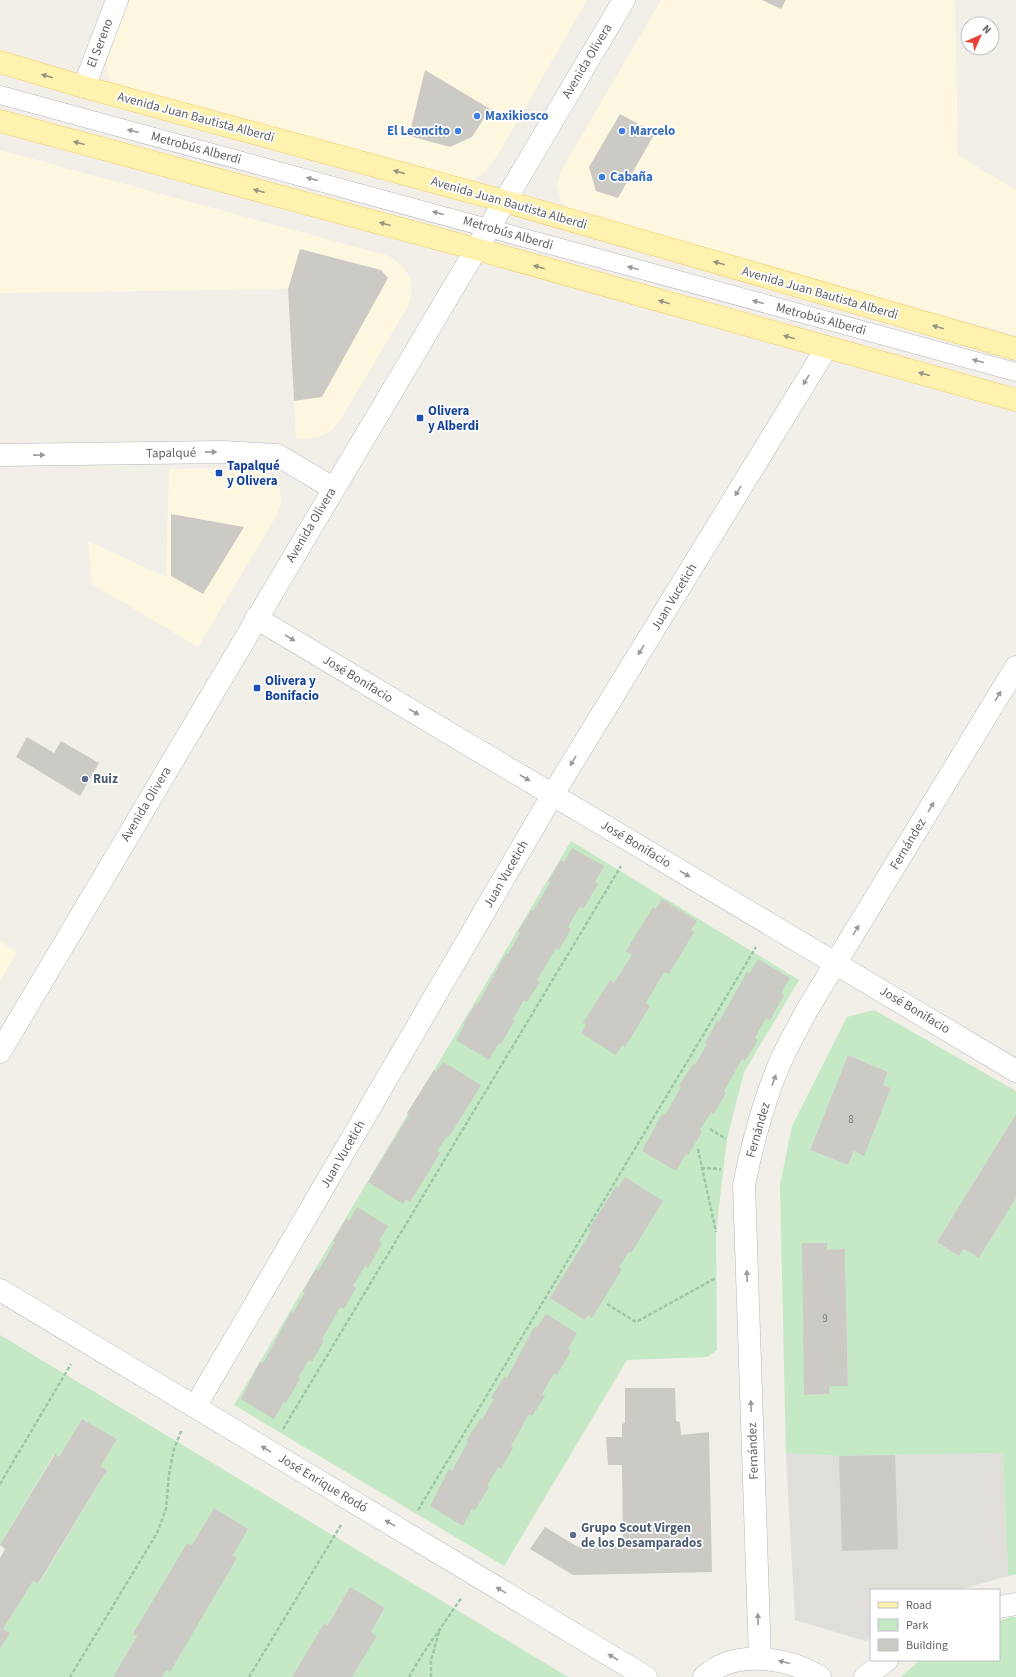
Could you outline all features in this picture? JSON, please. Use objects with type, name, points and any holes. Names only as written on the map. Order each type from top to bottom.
[{"type":"main road","name":"Avenida Juan Bautista Alberdi","points":[[0,62],[504,201],[1016,349]]},
{"type":"main road","points":[[0,121],[476,249],[1016,400]]},
{"type":"street","name":"El Sereno","points":[[84,86],[117,0]]},
{"type":"street","name":"Avenida Olivera","points":[[0,1052],[333,488],[624,0]]},
{"type":"street","name":"Juan Vucetich","points":[[190,1415],[552,794],[827,347]]},
{"type":"street","name":"Tapalqué","points":[[0,455],[222,452],[277,455],[333,488]]},
{"type":"street","name":"José Bonifacio","points":[[256,618],[1016,1071]]},
{"type":"street","name":"Fernández","points":[[760,1658],[744,1185],[751,1149],[783,1057],[807,1010],[1016,667]]},
{"type":"street","name":"José Enrique Rodó","points":[[0,1290],[190,1415],[646,1677]]},
{"type":"street","points":[[1000,1607],[1016,1604]]},
{"type":"street","points":[[704,1677],[710,1671],[734,1661],[760,1658],[795,1665],[820,1677]]},
{"type":"street","points":[[865,1677],[886,1661]]},
{"type":"lane","name":"Metrobús Alberdi","points":[[0,95],[489,227],[1016,372]]},
{"type":"path","points":[[281,1433],[624,861]]},
{"type":"path","points":[[416,1514],[758,943]]},
{"type":"path","points":[[710,1128],[727,1139]]},
{"type":"path","points":[[698,1149],[716,1232]]},
{"type":"path","points":[[701,1168],[723,1169]]},
{"type":"path","points":[[607,1304],[636,1322],[716,1278]]},
{"type":"path","points":[[0,1484],[75,1358]]},
{"type":"path","points":[[70,1677],[157,1533],[166,1509],[169,1474],[174,1449],[190,1415]]},
{"type":"path","points":[[249,1677],[342,1525]]},
{"type":"path","points":[[409,1677],[441,1627],[464,1596]]},
{"type":"path","points":[[431,1677],[431,1660],[441,1627]]},
{"type":"shaded area","points":[[130,0],[587,0],[497,156],[486,171],[471,181],[456,183],[126,92],[110,81],[106,63]]},
{"type":"shaded area","points":[[661,0],[955,0],[958,155],[1016,190],[1016,335],[591,221],[574,214],[561,202],[557,185],[561,171]]},
{"type":"shaded area","points":[[0,150],[389,256],[401,265],[410,277],[412,292],[408,306],[342,417],[332,430],[319,437],[296,439],[288,289],[0,293]]},
{"type":"shaded area","points":[[248,468],[264,472],[278,483],[282,501],[275,518],[198,647],[92,584],[88,541],[166,577],[169,469]]},
{"type":"shaded area","points":[[0,941],[17,952],[0,981]]},
{"type":"shaded area","points":[[786,1453],[839,1456],[1003,1453],[1008,1576],[962,1589],[870,1589],[870,1638],[865,1641],[795,1620]]},
{"type":"green space","points":[[571,841],[799,980],[744,1072],[727,1139],[716,1232],[717,1350],[707,1357],[627,1360],[504,1566],[234,1405]]},
{"type":"green space","points":[[874,1010],[1016,1091],[1016,1114],[937,1242],[959,1256],[964,1249],[979,1258],[1016,1198],[1016,1574],[1008,1576],[1003,1453],[839,1456],[786,1453],[780,1185],[792,1126],[847,1017]],"holes":[[[848,1055],[888,1072],[883,1085],[891,1088],[864,1155],[854,1151],[848,1165],[810,1150]],[[827,1243],[827,1250],[845,1250],[848,1386],[830,1386],[829,1394],[805,1395]]]},
{"type":"green space","points":[[0,1335],[568,1677],[352,1677],[377,1636],[371,1632],[385,1609],[350,1587],[328,1625],[324,1623],[292,1677],[162,1677],[166,1670],[170,1671],[237,1558],[233,1555],[247,1529],[214,1508],[192,1545],[187,1543],[134,1633],[137,1636],[113,1677],[0,1677],[0,1649],[10,1633],[3,1629],[33,1581],[39,1584],[107,1470],[101,1466],[117,1439],[82,1419],[59,1457],[54,1454],[0,1545]]},
{"type":"green space","points":[[1016,1617],[1016,1677],[901,1677],[919,1661],[1000,1661],[1000,1621]]},
{"type":"building","points":[[762,0],[786,0],[781,9]]},
{"type":"building","points":[[425,70],[490,109],[472,137],[450,147],[409,136]]},
{"type":"building","points":[[620,114],[655,133],[618,198],[596,191],[589,167]]},
{"type":"building","points":[[300,249],[381,270],[388,278],[322,397],[294,401],[288,289]]},
{"type":"building","points":[[171,514],[244,527],[203,594],[171,576]]},
{"type":"building","points":[[27,737],[54,753],[61,741],[99,763],[80,796],[16,757]]},
{"type":"building","points":[[572,848],[604,866],[595,882],[598,884],[583,909],[580,906],[568,927],[571,929],[559,950],[556,948],[537,980],[540,982],[527,1002],[524,1000],[513,1019],[515,1020],[501,1044],[499,1043],[489,1060],[456,1040],[465,1024],[464,1023],[476,1003],[478,1004],[506,953],[508,954],[520,933],[518,932],[531,910],[533,911],[550,883],[548,881],[561,860],[564,862]]},
{"type":"building","points":[[662,899],[697,921],[691,930],[694,932],[669,974],[664,972],[646,1003],[650,1006],[625,1047],[622,1045],[616,1055],[581,1033],[586,1025],[583,1023],[610,980],[614,983],[632,955],[626,951],[653,907],[656,909]]},
{"type":"building","points":[[758,959],[790,978],[781,993],[784,995],[770,1020],[766,1018],[755,1038],[758,1040],[745,1061],[742,1059],[724,1091],[726,1093],[714,1114],[711,1112],[700,1130],[702,1132],[676,1171],[642,1151],[662,1114],[665,1115],[681,1087],[679,1086],[693,1064],[695,1065],[707,1044],[705,1043],[717,1021],[719,1022],[747,972],[750,973]]},
{"type":"building","points":[[848,1055],[888,1072],[883,1085],[891,1088],[864,1156],[854,1151],[848,1165],[810,1150]]},
{"type":"building","points":[[443,1062],[481,1085],[449,1137],[447,1136],[437,1151],[440,1153],[410,1202],[406,1199],[403,1204],[368,1182],[409,1115],[407,1113],[434,1070],[436,1072]]},
{"type":"building","points":[[1016,1114],[1016,1198],[979,1258],[964,1249],[959,1256],[937,1242]]},
{"type":"building","points":[[625,1177],[663,1201],[631,1253],[629,1252],[619,1267],[622,1269],[592,1318],[588,1315],[585,1320],[550,1298],[591,1231],[589,1229],[616,1186],[618,1188]]},
{"type":"building","points":[[357,1207],[388,1226],[379,1241],[382,1243],[368,1268],[365,1266],[353,1286],[356,1288],[344,1309],[340,1307],[322,1339],[324,1340],[312,1362],[309,1360],[298,1378],[300,1379],[286,1403],[284,1402],[274,1419],[241,1399],[260,1362],[263,1363],[291,1312],[293,1313],[305,1292],[303,1291],[316,1269],[318,1271],[335,1242],[333,1241],[346,1219],[349,1221]]},
{"type":"building","points":[[802,1243],[827,1243],[827,1250],[845,1249],[848,1386],[830,1386],[829,1394],[804,1395]]},
{"type":"building","points":[[546,1314],[577,1333],[568,1349],[571,1351],[557,1375],[554,1373],[542,1394],[545,1396],[532,1416],[529,1414],[511,1446],[513,1448],[501,1469],[498,1467],[487,1486],[489,1487],[475,1510],[472,1509],[463,1526],[430,1506],[449,1469],[452,1471],[468,1442],[466,1441],[480,1419],[482,1420],[494,1399],[491,1398],[504,1377],[507,1378],[534,1327],[537,1328]]},
{"type":"building","points":[[625,1388],[675,1388],[676,1421],[680,1422],[681,1435],[709,1432],[712,1572],[573,1575],[530,1549],[545,1527],[578,1547],[623,1545],[622,1465],[608,1465],[606,1437],[622,1437],[622,1424],[625,1423]]},
{"type":"building","points":[[82,1419],[117,1439],[101,1466],[107,1470],[38,1584],[33,1581],[3,1629],[10,1633],[0,1649],[0,1558],[5,1549],[0,1545],[55,1454],[59,1457]]},
{"type":"building","points":[[895,1455],[898,1549],[842,1551],[839,1456]]},
{"type":"building","points":[[214,1508],[248,1529],[233,1555],[237,1558],[170,1672],[166,1670],[162,1677],[113,1677],[137,1636],[133,1634],[187,1543],[192,1545]]},
{"type":"building","points":[[350,1587],[385,1608],[371,1632],[377,1636],[352,1677],[292,1677],[324,1623],[328,1625]]},
{"type":"place","name":"Maxikiosco","points":[[477,116]]},
{"type":"place","name":"El Leoncito","points":[[458,131]]},
{"type":"place","name":"Marcelo","points":[[622,131]]},
{"type":"place","name":"Cabaña","points":[[602,177]]},
{"type":"place","name":"Olivera y Alberdi","points":[[420,418]]},
{"type":"place","name":"Tapalqué y Olivera","points":[[219,473]]},
{"type":"place","name":"Olivera y Bonifacio","points":[[257,688]]},
{"type":"place","name":"Ruiz","points":[[85,779]]},
{"type":"place","name":"Grupo Scout Virgen de los Desamparados","points":[[573,1535]]}]
